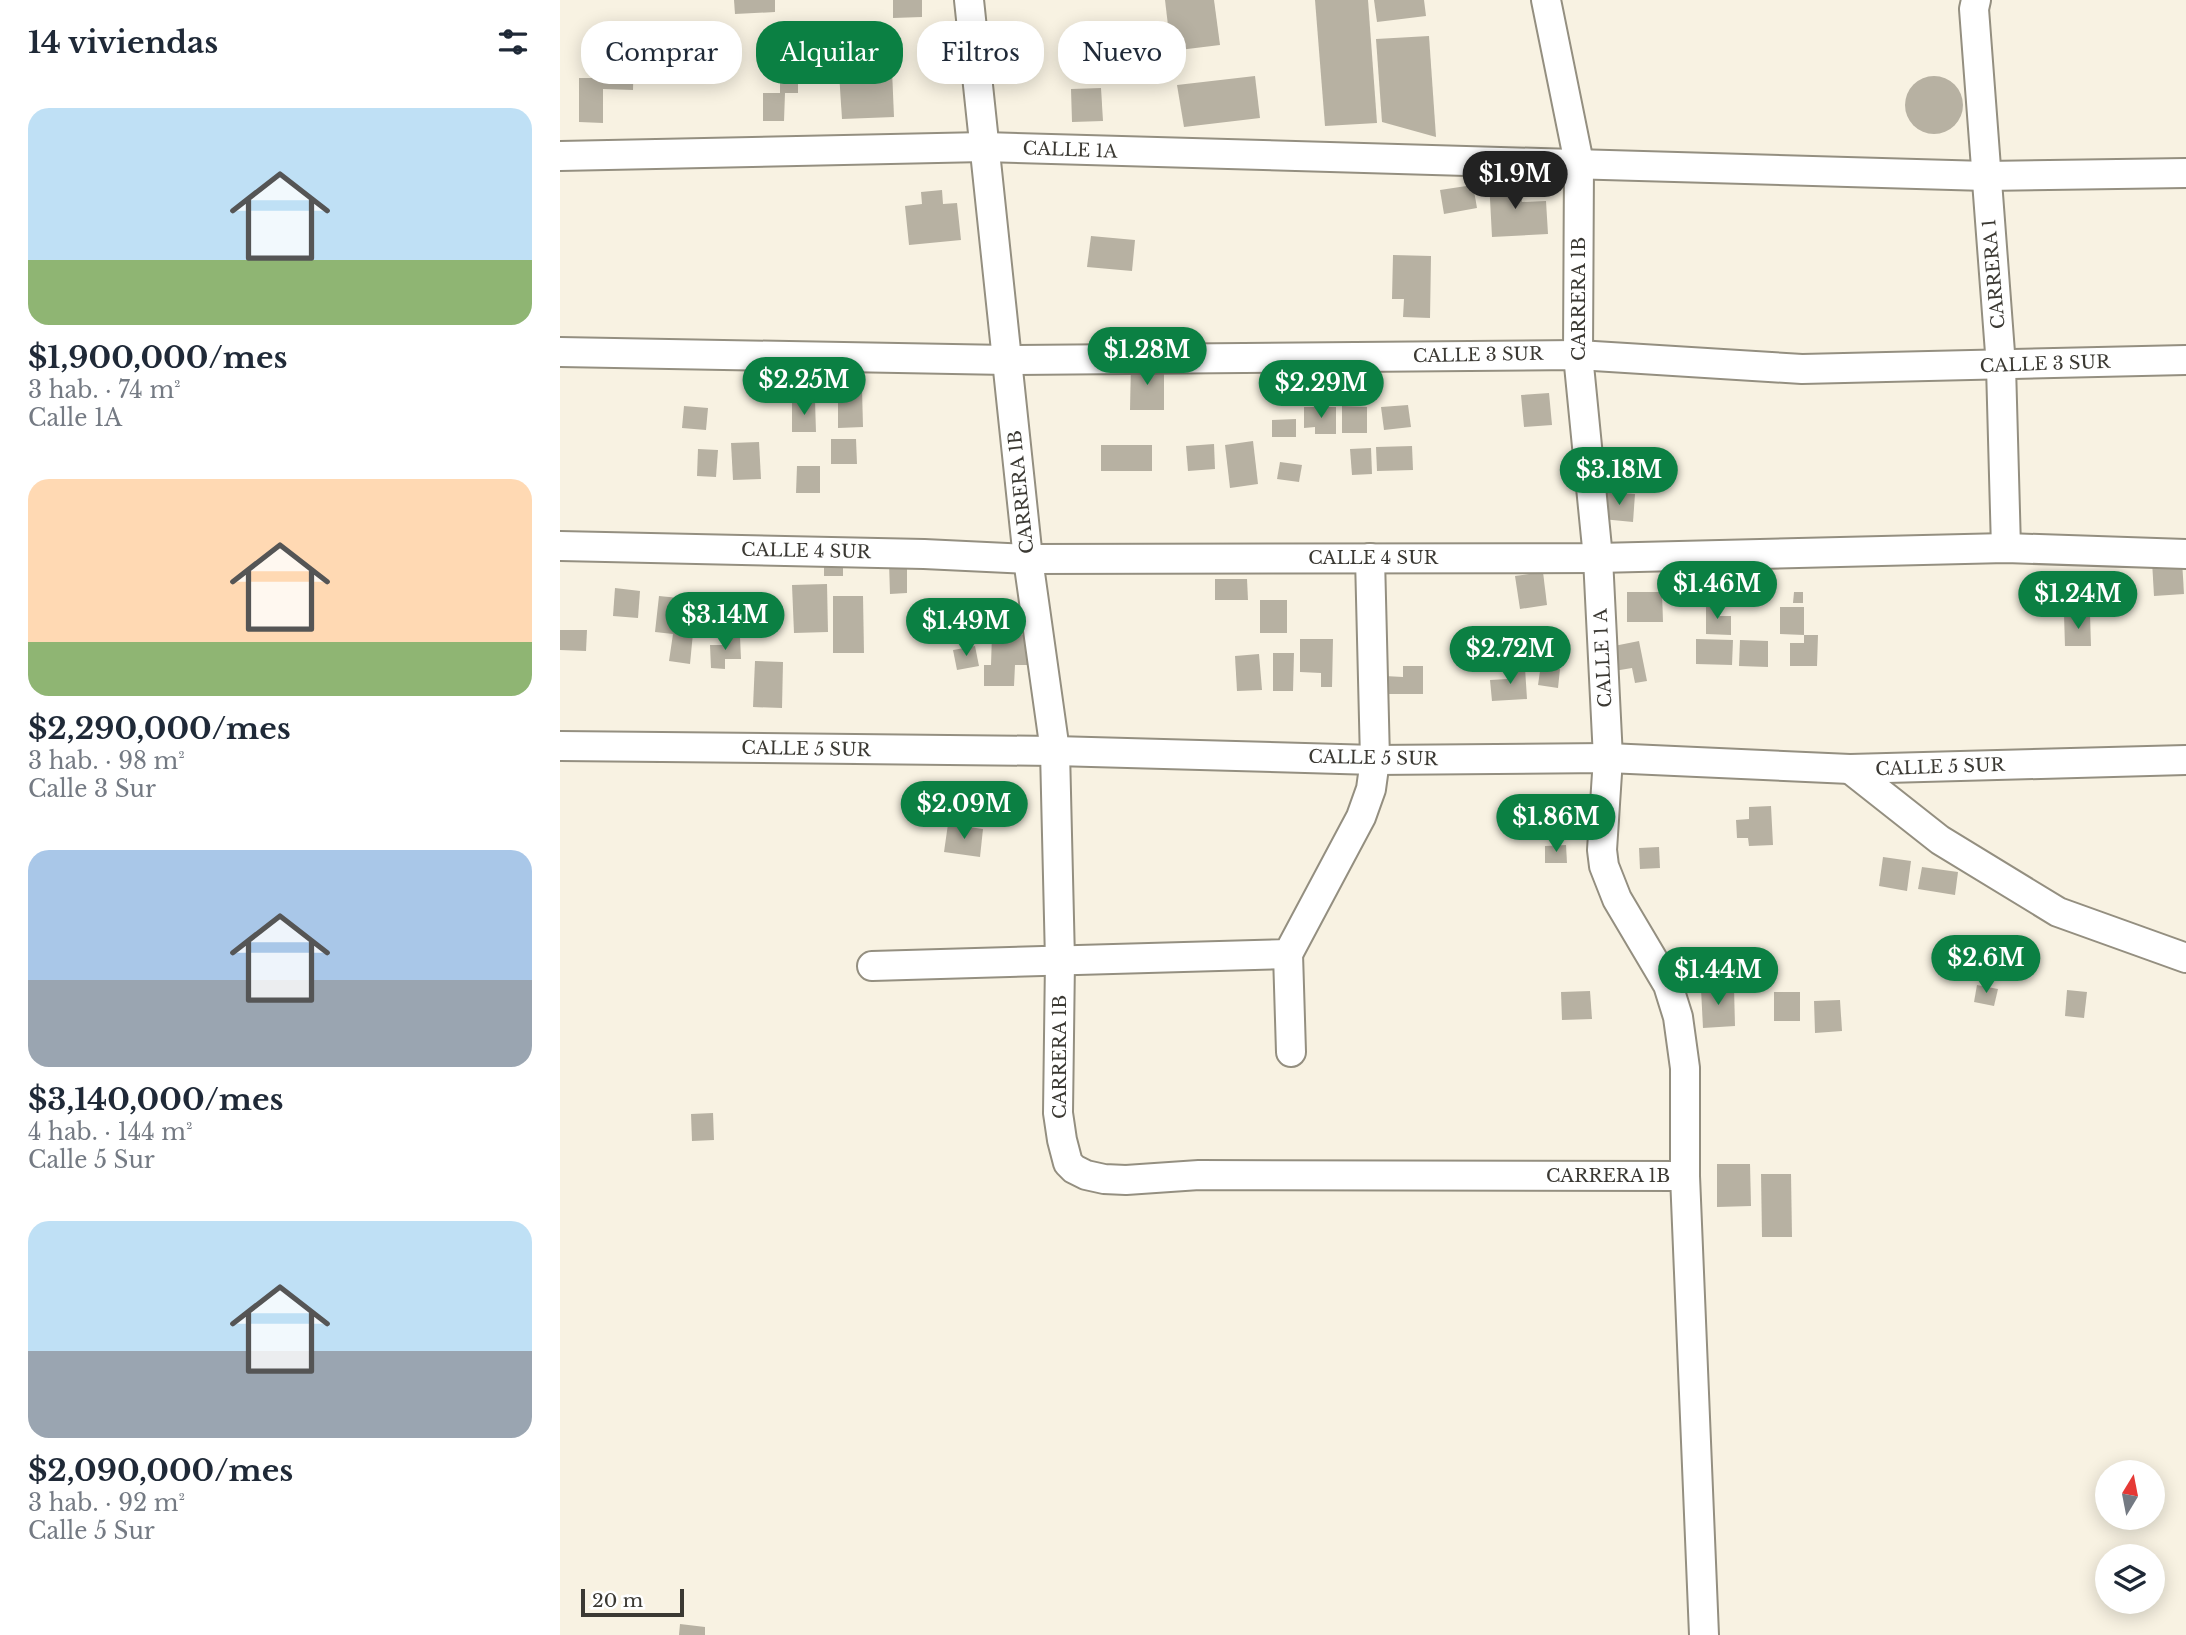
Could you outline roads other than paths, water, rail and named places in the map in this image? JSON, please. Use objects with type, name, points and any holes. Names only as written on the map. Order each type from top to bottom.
[{"type":"street","name":"CARRERA 1B","points":[[969,0],[1028,559],[1055,751],[1060,960],[1058,1113],[1068,1163],[1086,1175],[1126,1180],[1199,1175],[1685,1176],[1704,1635]]},
{"type":"street","name":"CARRERA 1B","points":[[1546,0],[1579,163],[1578,355],[1598,558]]},
{"type":"street","name":"CARRERA 1","points":[[1976,0],[1973,9],[2001,366],[2006,548]]},
{"type":"street","name":"CALLE 1A","points":[[560,156],[985,147],[1986,176],[2186,173]]},
{"type":"street","name":"CALLE 3 SUR","points":[[560,352],[1007,360],[1578,355],[1802,369],[2186,360]]},
{"type":"street","name":"CALLE 4 SUR","points":[[560,546],[924,554],[1028,559],[1598,558],[2006,548],[2186,554]]},
{"type":"street","points":[[1290,1052],[1288,954],[1361,817],[1371,789],[1375,760],[1370,558]]},
{"type":"street","name":"CALLE 1 A","points":[[1598,558],[1608,758],[1602,850],[1604,866],[1617,899],[1668,985],[1678,1017],[1685,1068],[1685,1176]]},
{"type":"street","name":"CALLE 5 SUR","points":[[560,746],[1055,751],[1375,760],[1608,758],[1850,769],[2186,760]]},
{"type":"street","points":[[1850,769],[1940,840],[2058,912],[2186,958]]},
{"type":"street","points":[[872,966],[1288,954]]}]
